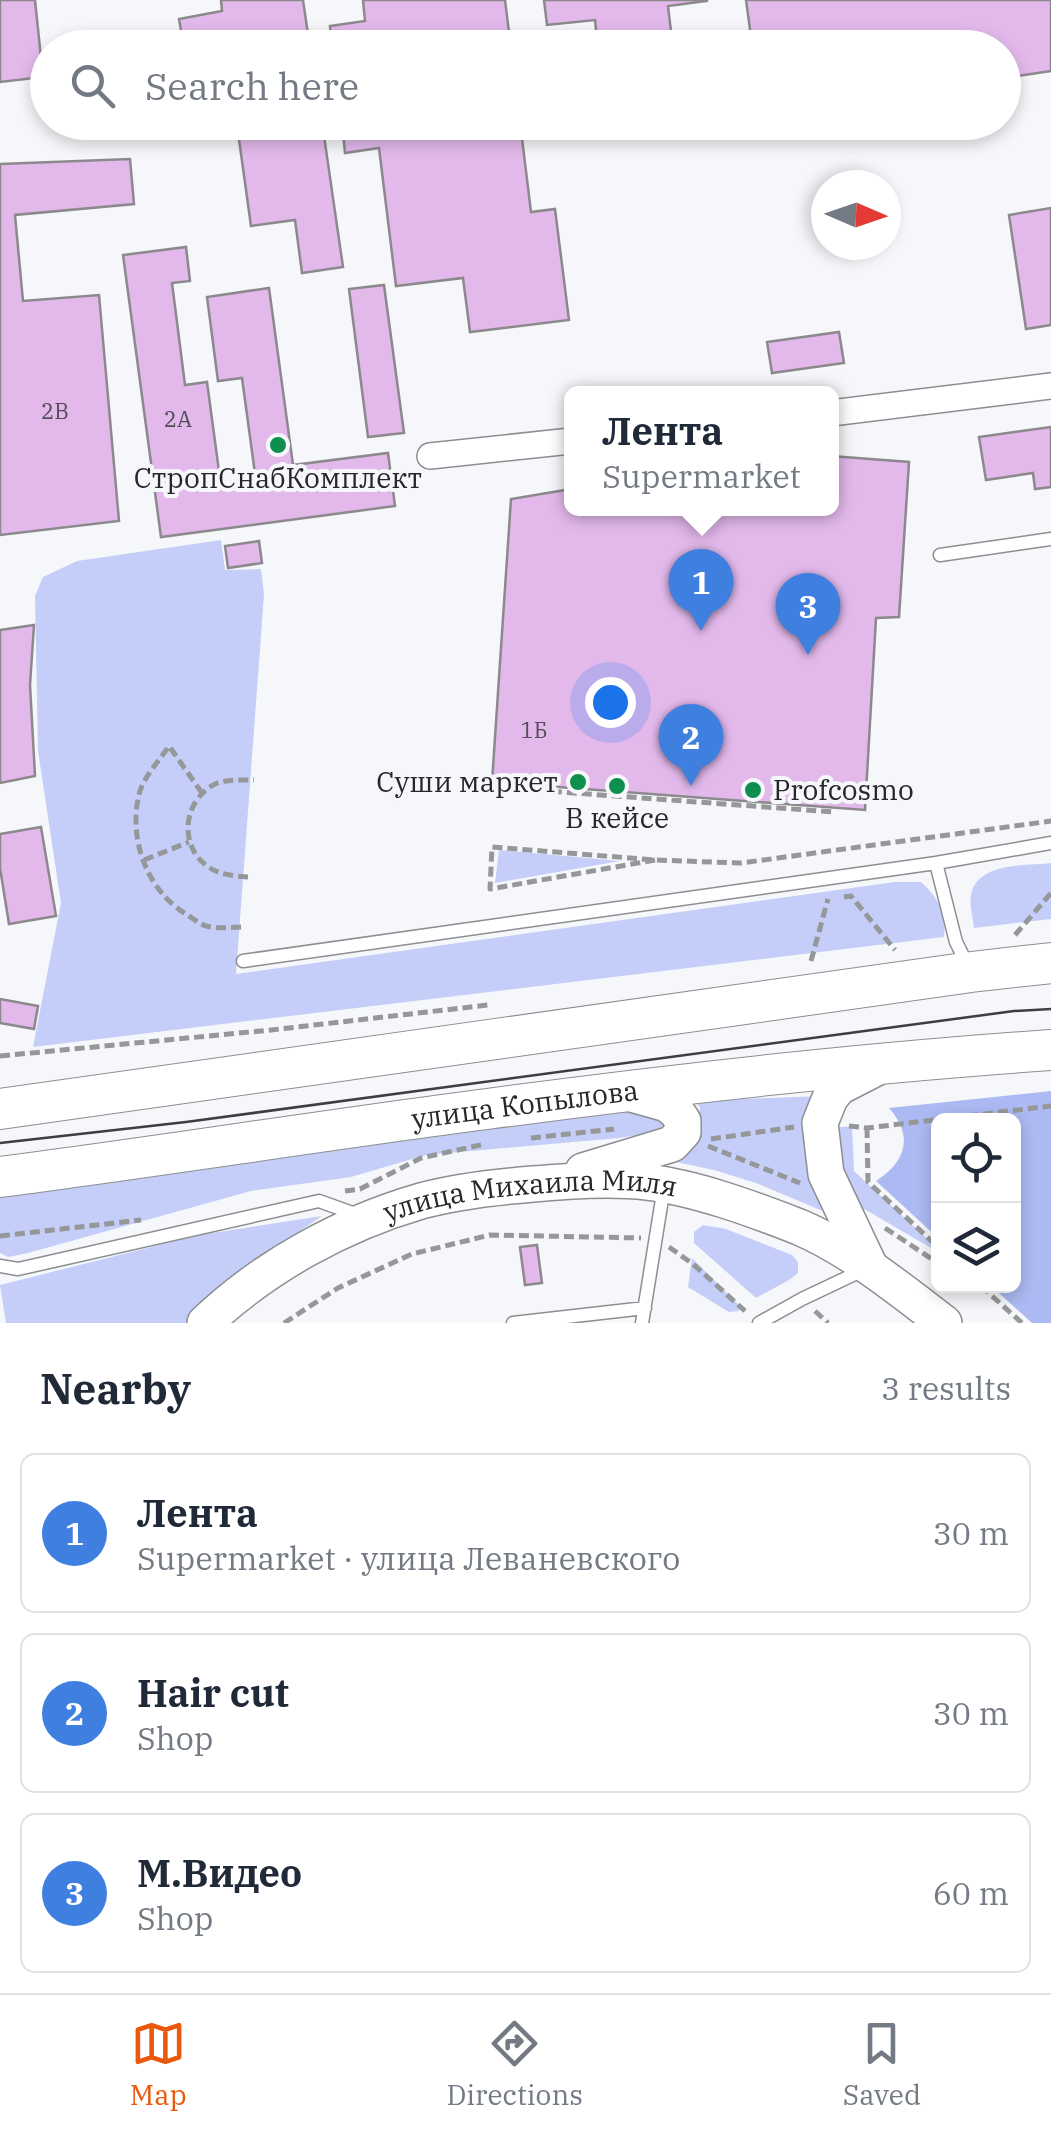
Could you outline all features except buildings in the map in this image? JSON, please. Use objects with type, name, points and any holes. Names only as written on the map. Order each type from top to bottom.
[{"type":"main road","points":[[0,1109],[964,957],[1042,948]]},
{"type":"main road","name":"улица Копылова","points":[[0,1177],[623,1092],[886,1062],[1051,1050]]},
{"type":"main road","points":[[870,1267],[826,1174],[820,1123],[839,1087],[886,1062]]},
{"type":"main road","points":[[548,1182],[678,1140],[683,1122],[676,1111],[667,1104],[623,1092]]},
{"type":"main road","name":"улица Михаила Миля","points":[[205,1323],[278,1264],[370,1219],[422,1201],[484,1188],[608,1180],[664,1185],[802,1228],[870,1267],[944,1323]]},
{"type":"street","points":[[839,412],[1051,386]]},
{"type":"street","points":[[430,456],[564,442]]},
{"type":"lane","points":[[940,556],[1051,539]]},
{"type":"lane","points":[[244,961],[936,863],[1051,843]]},
{"type":"lane","points":[[936,863],[964,957]]},
{"type":"lane","points":[[642,1323],[664,1185]]},
{"type":"lane","points":[[0,1266],[18,1269],[319,1201],[370,1219]]},
{"type":"lane","points":[[759,1323],[870,1267]]},
{"type":"lane","points":[[513,1323],[645,1308]]},
{"type":"path","points":[[202,793],[170,746],[147,775],[140,792],[138,846],[158,890],[180,911],[207,926],[246,927]]},
{"type":"path","points":[[248,877],[220,873],[200,861],[189,842],[187,827],[194,802],[213,785],[254,780]]},
{"type":"path","points":[[492,787],[834,812]]},
{"type":"path","points":[[656,860],[490,889],[492,848],[740,863],[1051,821]]},
{"type":"path","points":[[144,860],[189,842]]},
{"type":"path","points":[[1042,948],[1015,936],[1051,893]]},
{"type":"path","points":[[828,958],[811,960],[826,899],[852,896],[895,950]]},
{"type":"path","points":[[878,952],[964,957]]},
{"type":"path","points":[[0,1056],[488,1005]]},
{"type":"path","points":[[867,1128],[868,1182],[931,1240]]},
{"type":"path","points":[[284,1323],[338,1288],[412,1254],[490,1235],[656,1238],[693,1264],[759,1323]]},
{"type":"path","points":[[987,1293],[1022,1323]]},
{"type":"shaded area","points":[[221,540],[225,570],[261,569],[264,594],[236,974],[895,882],[921,882],[927,888],[943,913],[944,937],[33,1047],[61,903],[38,751],[35,596],[43,577],[77,561]]},
{"type":"shaded area","points":[[499,850],[620,861],[495,883]]},
{"type":"shaded area","points":[[1051,863],[1051,919],[974,928],[971,895],[983,876],[1004,868]]},
{"type":"shaded area","points":[[1051,1091],[1051,1323],[1032,1323],[999,1293],[1021,1293],[1021,1113],[931,1113],[931,1232],[876,1181],[894,1166],[903,1148],[902,1129],[889,1108]]},
{"type":"shaded area","points":[[823,1096],[837,1217],[756,1183],[644,1155],[699,1124],[700,1107],[694,1101]]},
{"type":"shaded area","points":[[649,1105],[668,1128],[619,1138],[426,1155],[351,1177],[251,1191],[28,1253],[8,1257],[0,1253],[0,1187]]},
{"type":"shaded area","points":[[852,1126],[854,1171],[931,1242],[931,1248],[847,1199],[831,1128]]},
{"type":"shaded area","points":[[322,1216],[249,1265],[185,1323],[6,1323],[0,1285],[199,1235]]},
{"type":"shaded area","points":[[703,1225],[726,1229],[792,1255],[798,1262],[798,1273],[756,1298],[694,1243],[694,1232]]},
{"type":"shaded area","points":[[692,1258],[740,1306],[739,1311],[729,1312],[688,1287]]},
{"type":"tram line","points":[[0,1143],[1051,1009]]},
{"type":"place","name":"СтропСнабКомплект","points":[[278,445]]},
{"type":"place","name":"Лента","points":[[701,631]]},
{"type":"place","name":"М.Видео","points":[[808,655]]},
{"type":"place","name":"Суши маркет","points":[[578,782]]},
{"type":"place","name":"В кейсе","points":[[617,786]]},
{"type":"place","name":"Hair cut","points":[[691,786]]},
{"type":"place","name":"Profcosmo","points":[[753,790]]}]
